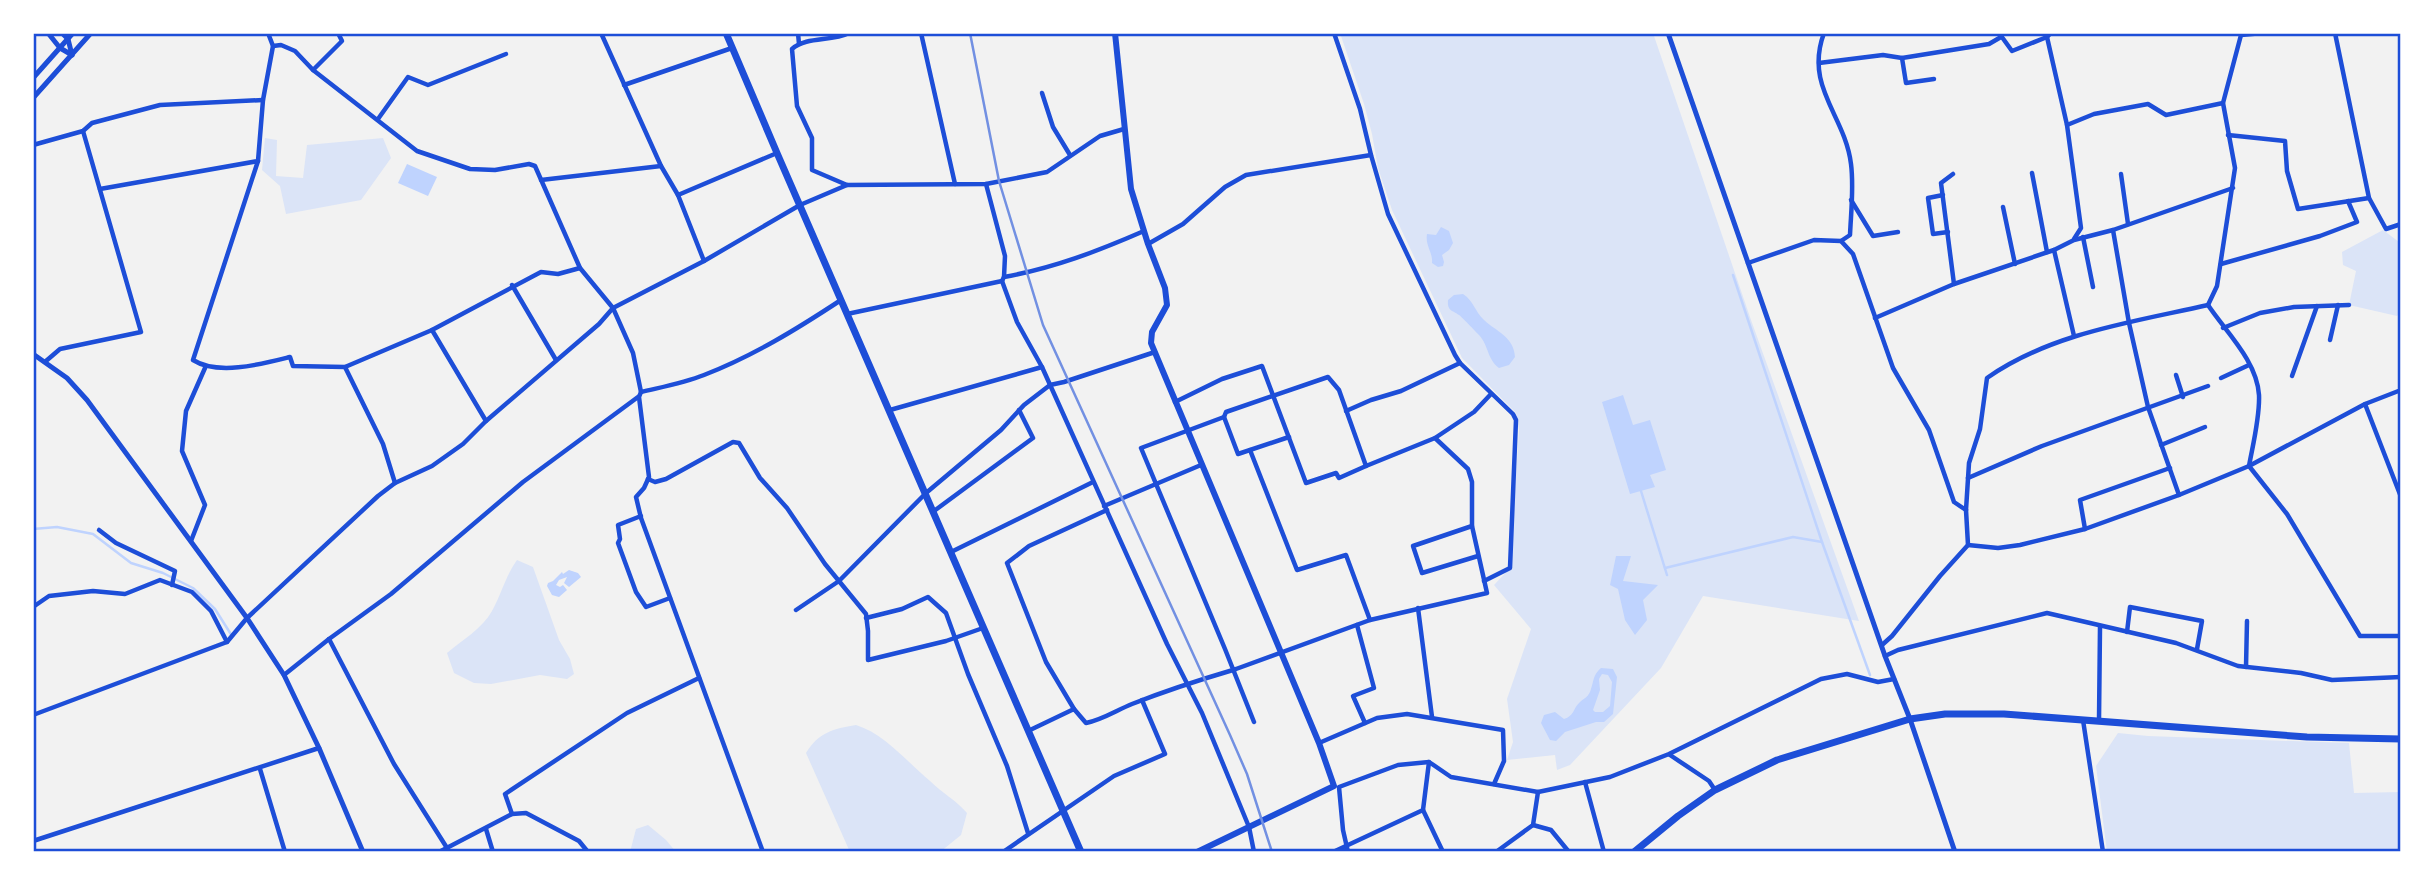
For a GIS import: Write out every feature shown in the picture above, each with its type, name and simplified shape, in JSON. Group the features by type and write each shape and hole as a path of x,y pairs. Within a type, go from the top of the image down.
{"highway":[{"path":"726,33 1081,852"},
{"path":"1634,852 1715,790 1777,760 1910,719 1970,713 2307,737 2401,739"}],"main road":[{"path":"1115,33 1131,189 1165,288 1167,305 1152,332 1151,343 1337,786 1197,852"}],"street":[{"path":"48,33 60,48 72,55"},
{"path":"62,33 68,39 72,55"},
{"path":"33,78 73,33"},
{"path":"33,98 91,33"},
{"path":"268,33 273,47 258,161 192,360 205,368 256,366 290,357 293,366 345,367 432,330 541,271 558,274 580,268"},
{"path":"313,70 342,41 338,33"},
{"path":"601,33 661,166 678,195 704,261"},
{"path":"798,33 799,44"},
{"path":"847,185 812,170 812,138 797,106 792,49 799,44 849,33"},
{"path":"921,33 955,184"},
{"path":"1334,33 1360,109 1388,214 1460,363 1516,420 1510,568 1483,581"},
{"path":"1668,33 1955,852"},
{"path":"1748,264 1814,240 1841,241 1850,236 1851,164 1844,133 1824,95 1818,49 1824,33"},
{"path":"2208,305 2217,286 2235,168 2223,103 2240,34 2263,33"},
{"path":"2335,33 2370,198 2386,229 2401,224"},
{"path":"1819,63 1884,55 1902,58 1989,44 2000,35 2012,51 2049,35 2067,125 2081,228 2074,240"},
{"path":"273,47 281,45 295,51 313,70 417,151 470,169 495,170 529,164 535,166 580,268 613,308 633,354 648,479 636,497 763,852"},
{"path":"624,85 733,48"},
{"path":"378,119 408,77 428,85 506,54"},
{"path":"1902,58 1906,83 1934,79"},
{"path":"1042,93 1053,127 1070,155"},
{"path":"33,145 83,131 92,123 160,105 264,100"},
{"path":"2067,125 2094,114 2148,104 2166,115 2223,103"},
{"path":"33,715 227,642 247,618 378,496 453,451 599,324 613,308 704,261 800,205 847,185 986,184 1047,172 1100,136 1124,129"},
{"path":"46,361 60,349 141,332 83,131"},
{"path":"2228,135 2285,141 2287,171 2298,209 2370,198"},
{"path":"678,195 776,153"},
{"path":"1148,244 1183,224 1225,187 1246,175 1371,155"},
{"path":"100,189 258,161"},
{"path":"541,180 661,166"},
{"path":"2032,173 2047,252"},
{"path":"1953,174 1941,183 1954,284"},
{"path":"2121,174 2128,224"},
{"path":"986,184 1005,256 1003,279 1017,322 1042,367 1186,684 1202,713 1250,827 1254,852"},
{"path":"1875,318 1954,284 2054,250 2074,240 2113,230 2233,188"},
{"path":"1943,195 1928,198 1933,234 1948,232"},
{"path":"1851,200 1872,236 1898,232"},
{"path":"2221,264 2320,236 2357,222 2348,201"},
{"path":"2003,207 2015,264"},
{"path":"2113,230 2129,323 2148,407 2179,495"},
{"path":"848,314 1057,265 1093,254 1144,231"},
{"path":"2083,237 2093,287"},
{"path":"1841,241 1853,254 1893,368 1929,430 1954,502 1966,510"},
{"path":"2054,250 2074,336"},
{"path":"512,285 556,360"},
{"path":"285,676 329,639 391,594 523,482 640,395 702,376 748,355 785,337 841,300"},
{"path":"1882,645 1968,545 1967,478 1980,429 1987,378 2001,368 2074,336 2208,305"},
{"path":"2208,305 2255,377 2259,396 2249,466 2287,514 2361,636 2401,636"},
{"path":"2223,328 2260,313 2294,307 2349,305"},
{"path":"2292,376 2317,306"},
{"path":"2330,340 2338,306"},
{"path":"432,330 486,421"},
{"path":"796,610 839,581 926,493 1050,385 1155,352"},
{"path":"33,354 46,361 87,400 247,618 285,676 363,852"},
{"path":"1346,411 1401,391 1460,363"},
{"path":"2221,378 2249,365"},
{"path":"1175,402 1222,380 1262,366 1306,483 1336,473 1339,478 1435,438 1474,412 1492,394"},
{"path":"345,367 383,444 395,484"},
{"path":"890,410 1042,367"},
{"path":"190,541 205,505 182,451 186,411 205,368"},
{"path":"2176,375 2183,397"},
{"path":"1254,722 1140,448 1224,417 1226,412 1328,377 1339,390 1366,466"},
{"path":"1967,478 2042,446 2208,386"},
{"path":"1968,545 1998,548 2085,528 2179,495 2249,466 2365,404 2401,390"},
{"path":"2365,404 2401,497"},
{"path":"934,511 1033,438 1019,410"},
{"path":"1224,417 1238,454 1289,437"},
{"path":"2161,445 2205,427"},
{"path":"1202,465 1154,484 1029,546 1007,564 1046,662 1074,709 1086,723 1186,684 1233,670 1370,620 1487,593 1472,526 1472,482 1468,469 1435,438"},
{"path":"648,479 655,482 666,479 733,442 739,443 760,478 787,508 866,618 869,631 868,660 957,638 983,628"},
{"path":"1250,450 1297,570 1346,555 1370,620"},
{"path":"2085,528 2080,500 2170,468"},
{"path":"951,552 1093,482"},
{"path":"641,516 618,525 618,543 636,592 646,607 670,598"},
{"path":"1472,526 1413,546 1422,573 1478,556"},
{"path":"99,530 116,543 175,571 172,585"},
{"path":"33,607 49,596 93,591 125,594 160,580 192,592 211,611 227,642"},
{"path":"866,618 902,609 928,597 946,613 968,674 1007,766 1028,833"},
{"path":"2127,632 2130,607 2202,621 2197,649"},
{"path":"1418,608 1432,717"},
{"path":"1885,656 1898,650 2047,613 2197,649 2246,667 2301,673 2332,680 2401,677"},
{"path":"2246,667 2247,621"},
{"path":"1357,625 1374,688 1353,696 1365,723"},
{"path":"2099,721 2100,627"},
{"path":"329,639 394,764 446,848"},
{"path":"1347,849 1337,786 1398,765 1429,762 1451,777 1538,792 1610,777 1669,754 1821,679 1847,674 1878,682 1895,679"},
{"path":"512,814 505,794 627,713 699,678"},
{"path":"1003,852 1114,776 1165,754 1142,700"},
{"path":"1027,731 1074,709"},
{"path":"1319,743 1377,718 1407,714 1503,730 1504,761 1494,784"},
{"path":"2083,720 2103,852"},
{"path":"33,841 319,748"},
{"path":"1669,754 1709,781 1715,790"},
{"path":"1429,762 1423,810 1443,852"},
{"path":"260,769 285,852"},
{"path":"1585,782 1604,852"},
{"path":"1496,852 1533,825 1538,792"},
{"path":"1333,852 1347,849 1423,810"},
{"path":"439,852 512,814 526,813 579,841 588,852"},
{"path":"1533,825 1551,830 1569,852"},
{"path":"486,829 493,852"}],"shaded area":[{"path":"1340,33 1653,33 1751,320 1859,621 1703,596 1661,668 1570,765 1557,770 1555,755 1507,760 1513,742 1507,699 1531,629 1494,585 1510,568 1519,430 1516,413 1462,358 1392,210 1378,168 1364,104"},
{"path":"265,138 277,140 276,176 303,178 307,145 383,138 391,158 361,200 286,214 280,186 262,170"},
{"path":"2383,230 2399,242 2401,312 2397,316 2349,305 2356,271 2343,265 2342,252"},
{"path":"517,560 533,567 574,674 567,679 540,675 491,684 474,683 454,673 447,653 488,617"},
{"path":"856,725 886,742 967,813 961,835 940,852 850,852 806,753 821,736"},
{"path":"2118,733 2349,743 2354,793 2401,792 2401,852 2107,852 2096,766"},
{"path":"648,825 676,852 630,852 636,829"}],"water":[{"path":"407,164 437,177 428,196 398,183"},
{"path":"1441,227 1449,231 1453,243 1442,255 1443,266 1438,267 1432,263 1427,234 1436,235"},
{"path":"1463,294 1481,317 1512,344 1515,357 1509,365 1499,368 1479,335 1449,308 1448,300 1454,295"},
{"path":"1623,395 1633,425 1650,420 1666,470 1650,475 1655,487 1630,494 1602,402"},
{"path":"1616,556 1631,556 1623,581 1658,585 1643,600 1647,620 1635,635 1625,620 1618,589 1610,585"},
{"path":"569,570 581,577 569,587 564,583 567,577 559,580 556,585 563,585 567,590 559,597 552,595 548,583"},
{"path":"1601,668 1613,669 1617,677 1613,714 1604,722 1565,732 1556,741 1550,740 1541,723 1544,715 1555,712 1564,719 1570,716 1589,694","holes":["1602,674 1608,675 1612,682 1610,706 1603,712 1595,712 1593,710 1600,690 1599,679"]}],"waterway":[{"path":"1733,275 1822,542 1870,675"},
{"path":"1641,491 1667,575"},
{"path":"33,529 57,527 93,534 131,563 163,573 193,588 215,609 232,636"},
{"path":"1665,568 1793,537 1822,542"}],"railway":[{"path":"970,33 999,181 1043,325 1247,774 1272,852"}]}
